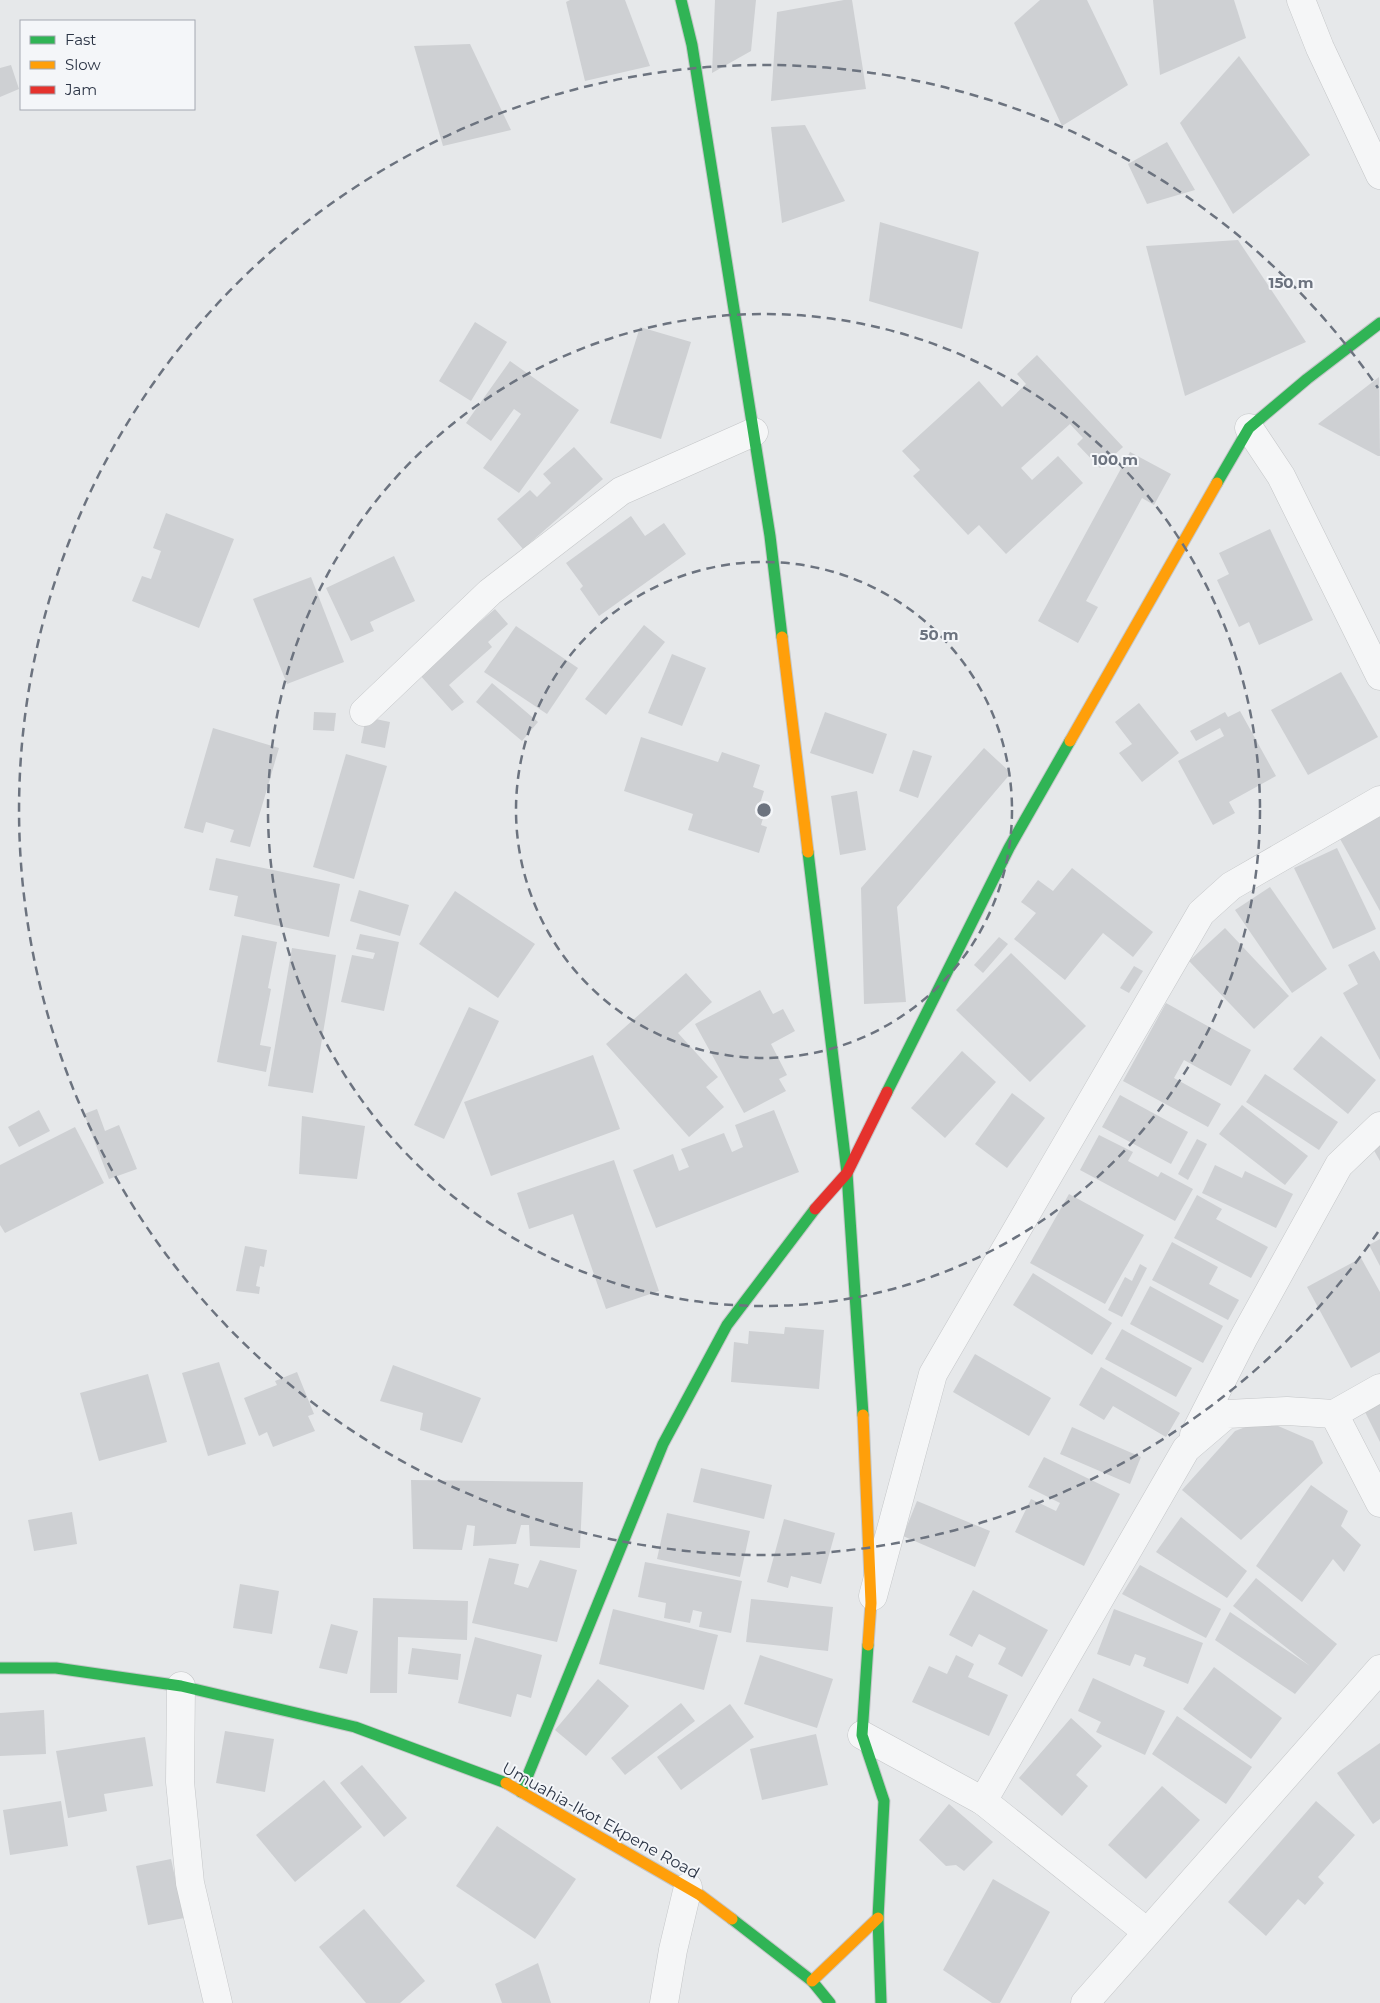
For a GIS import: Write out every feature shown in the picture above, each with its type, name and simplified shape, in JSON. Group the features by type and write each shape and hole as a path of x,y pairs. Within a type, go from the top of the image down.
{"street":[{"path":"681,0 692,45 770,536 848,1173 863,1414 871,1603 862,1735 884,1801 878,1918 881,2003"},
{"path":"1301,0 1320,48 1380,174"},
{"path":"521,1792 664,1444 727,1324 807,1218 848,1173 1009,848 1249,428 1308,379 1380,324"},
{"path":"1249,428 1281,476 1380,676"},
{"path":"364,712 490,592 621,491 754,432"},
{"path":"871,1603 933,1374 1201,913 1231,886 1380,800"},
{"path":"983,1801 1186,1450 1244,1338 1339,1165 1380,1126"},
{"path":"1186,1450 1227,1414 1287,1411 1334,1414 1380,1388"},
{"path":"1334,1414 1380,1504"},
{"name":"Umuahia-Ikot Ekpene Road","path":"0,1668 56,1668 181,1686 355,1727 502,1781 688,1887 812,1981 830,2003"},
{"path":"1084,2003 1380,1669"},
{"path":"181,1686 180,1782 190,1883 218,2003"},
{"path":"862,1735 983,1801 1147,1932"},
{"path":"664,2003 673,1950 688,1887"},
{"path":"812,1981 878,1918"}],"building":[{"path":"570,0 625,0 650,66 585,81 566,2"},
{"path":"715,0 756,0 751,51 712,73"},
{"path":"852,0 866,89 771,101 777,12"},
{"path":"1040,0 1087,0 1128,85 1062,126 1014,23"},
{"path":"1153,0 1234,0 1246,38 1160,75"},
{"path":"470,44 511,130 443,146 414,46"},
{"path":"1239,56 1310,155 1233,214 1180,123"},
{"path":"11,65 19,89 0,97 0,68"},
{"path":"805,125 845,201 782,223 771,127"},
{"path":"1167,142 1195,190 1147,204 1128,164"},
{"path":"880,222 979,252 962,329 869,301"},
{"path":"1238,240 1306,342 1185,396 1146,246"},
{"path":"475,322 507,342 471,401 439,381"},
{"path":"640,327 691,342 661,439 610,423"},
{"path":"1037,355 1123,447 1100,468 1077,444 1083,438 1070,424 1021,468 1032,480 1058,456 1083,483 1006,554 979,525 968,535 913,476 920,470 902,451 979,381 1002,407 1026,384 1017,374"},
{"path":"510,361 579,410 519,493 483,468 521,414 514,409 491,441 466,423"},
{"path":"1379,377 1380,456 1378,456 1318,424"},
{"path":"574,447 603,479 523,549 497,519 530,490 537,497 551,483 543,474"},
{"path":"1130,452 1171,474 1154,505 1142,498 1086,601 1098,607 1078,643 1038,621"},
{"path":"166,513 234,539 199,628 132,601 142,576 151,579 161,551 153,548"},
{"path":"631,516 645,536 664,523 686,554 599,616 580,589 583,586 566,563"},
{"path":"1270,529 1313,620 1259,645 1249,622 1239,627 1217,580 1229,574 1219,553"},
{"path":"394,556 415,601 370,622 374,631 351,641 326,588"},
{"path":"311,577 344,662 287,684 253,599"},
{"path":"495,609 508,624 488,642 492,647 449,685 464,702 452,711 419,674"},
{"path":"644,625 665,642 606,715 585,699"},
{"path":"516,626 578,668 547,714 484,672"},
{"path":"672,654 706,668 682,726 648,713"},
{"path":"1341,672 1378,737 1308,775 1271,710"},
{"path":"492,683 538,722 522,741 476,702"},
{"path":"1139,703 1179,753 1142,782 1119,753 1132,744 1115,722"},
{"path":"1240,711 1276,776 1229,802 1235,813 1213,825 1178,761 1224,736 1220,728 1196,741 1190,731 1225,712 1228,717"},
{"path":"314,712 336,713 334,731 313,730"},
{"path":"825,712 887,734 873,774 810,753"},
{"path":"366,717 390,722 385,748 361,743"},
{"path":"213,728 279,748 250,847 230,842 234,830 206,822 203,833 184,828"},
{"path":"641,737 718,762 722,752 760,765 753,787 764,791 757,813 764,815 761,825 767,827 759,853 688,830 693,814 624,791"},
{"path":"984,748 1011,773 897,907 906,1002 864,1004 861,888"},
{"path":"913,750 932,756 918,798 899,791"},
{"path":"346,754 387,766 354,879 313,867"},
{"path":"857,791 866,850 840,855 831,796"},
{"path":"1380,815 1380,911 1339,837"},
{"path":"1337,848 1376,929 1333,949 1294,868"},
{"path":"216,858 340,884 329,937 234,916 238,896 209,890"},
{"path":"1072,868 1153,932 1133,957 1103,933 1065,980 1014,939 1036,913 1021,902 1038,880 1053,891"},
{"path":"1270,887 1327,969 1292,993 1235,910"},
{"path":"359,890 409,905 400,936 350,921"},
{"path":"455,891 535,944 498,998 419,944"},
{"path":"1225,928 1289,996 1254,1029 1189,961"},
{"path":"360,934 399,942 384,1011 341,1002 352,955 373,959 375,953 356,949"},
{"path":"242,935 277,942 268,988 271,989 260,1045 271,1047 266,1072 217,1062"},
{"path":"999,937 1008,944 983,973 974,965"},
{"path":"292,948 336,955 313,1093 268,1086"},
{"path":"1374,951 1380,961 1380,1060 1343,993 1358,984 1348,965"},
{"path":"1011,953 1086,1026 1030,1082 956,1010"},
{"path":"1134,966 1143,971 1129,993 1120,988"},
{"path":"686,973 712,1002 678,1033 718,1077 706,1087 724,1107 689,1137 606,1044"},
{"path":"760,990 773,1014 783,1009 795,1031 771,1044 787,1075 779,1079 786,1091 744,1113 695,1024"},
{"path":"1166,1003 1251,1050 1231,1086 1184,1060 1174,1078 1221,1104 1208,1127 1123,1081"},
{"path":"469,1007 499,1021 444,1139 414,1125"},
{"path":"1321,1036 1376,1080 1348,1114 1293,1069"},
{"path":"962,1051 996,1082 945,1138 911,1108"},
{"path":"593,1055 620,1129 491,1176 464,1102"},
{"path":"1265,1074 1338,1122 1319,1150 1246,1102"},
{"path":"1012,1093 1045,1118 1007,1168 975,1144"},
{"path":"1120,1095 1188,1132 1171,1164 1102,1127"},
{"path":"1242,1105 1308,1156 1285,1185 1219,1134"},
{"path":"97,1109 105,1131 119,1125 137,1169 109,1179 84,1114"},
{"path":"39,1110 50,1131 19,1147 8,1127"},
{"path":"774,1110 799,1172 656,1228 633,1170 673,1154 679,1171 689,1167 681,1149 724,1133 732,1152 743,1147 735,1125"},
{"path":"302,1116 365,1126 357,1179 299,1174"},
{"path":"75,1127 104,1183 5,1233 0,1225 0,1165"},
{"path":"1099,1135 1133,1152 1128,1161 1158,1177 1161,1172 1193,1189 1175,1221 1080,1170"},
{"path":"1197,1139 1207,1144 1188,1180 1178,1174"},
{"path":"1380,1143 1380,1161 1372,1147"},
{"path":"614,1160 659,1291 606,1309 573,1214 529,1229 517,1193"},
{"path":"1215,1165 1242,1178 1245,1171 1293,1194 1276,1228 1202,1193"},
{"path":"1069,1194 1144,1235 1105,1304 1030,1263"},
{"path":"1197,1195 1222,1209 1216,1219 1268,1247 1251,1278 1174,1238"},
{"path":"1380,1239 1380,1266 1369,1245"},
{"path":"1172,1242 1218,1267 1209,1284 1239,1300 1228,1320 1152,1280"},
{"path":"245,1246 267,1250 264,1267 260,1266 256,1286 260,1287 259,1294 236,1291"},
{"path":"1361,1258 1380,1292 1380,1352 1351,1368 1307,1287"},
{"path":"1140,1264 1147,1268 1122,1317 1108,1310 1125,1277 1132,1281"},
{"path":"1033,1273 1112,1323 1092,1355 1013,1305"},
{"path":"1150,1286 1223,1326 1203,1363 1130,1324"},
{"path":"785,1327 824,1330 819,1389 731,1382 734,1342 748,1344 749,1331 784,1334"},
{"path":"1122,1329 1192,1368 1176,1397 1105,1359"},
{"path":"975,1354 1051,1398 1029,1436 953,1392"},
{"path":"219,1362 246,1444 208,1456 182,1373"},
{"path":"393,1365 481,1398 462,1443 420,1430 423,1413 380,1401"},
{"path":"1101,1367 1180,1413 1166,1437 1113,1406 1104,1420 1079,1405"},
{"path":"297,1372 314,1414 308,1416 315,1431 273,1447 267,1432 259,1436 244,1398 277,1385 275,1381"},
{"path":"148,1374 167,1442 99,1461 80,1393"},
{"path":"1380,1400 1380,1442 1363,1408"},
{"path":"1264,1420 1313,1441 1323,1463 1241,1540 1182,1490 1235,1431"},
{"path":"1072,1427 1141,1457 1130,1484 1060,1454"},
{"path":"1044,1457 1120,1494 1084,1566 1015,1532 1031,1499 1056,1511 1060,1503 1028,1487"},
{"path":"701,1468 772,1485 764,1519 693,1502"},
{"path":"411,1480 583,1482 580,1548 530,1546 529,1525 521,1525 516,1544 473,1546 475,1526 467,1525 462,1550 413,1549"},
{"path":"1311,1485 1348,1511 1341,1526 1361,1545 1344,1572 1333,1559 1302,1602 1256,1566"},
{"path":"917,1501 990,1531 975,1567 903,1536"},
{"path":"72,1512 77,1544 34,1551 28,1520"},
{"path":"667,1513 750,1531 740,1577 657,1559"},
{"path":"1181,1517 1247,1571 1227,1598 1156,1552"},
{"path":"784,1519 835,1533 821,1584 791,1576 788,1588 767,1582"},
{"path":"489,1558 519,1564 514,1584 528,1588 540,1560 577,1570 557,1642 472,1623"},
{"path":"645,1562 742,1581 731,1633 699,1627 702,1612 693,1610 690,1623 664,1618 666,1603 638,1597"},
{"path":"1140,1565 1221,1609 1206,1638 1122,1594"},
{"path":"1256,1578 1337,1644 1295,1694 1215,1640 1230,1612 1310,1666 1233,1606"},
{"path":"240,1584 279,1591 272,1634 233,1628"},
{"path":"973,1590 1048,1630 1022,1677 998,1664 1006,1648 979,1634 972,1647 949,1635"},
{"path":"373,1598 468,1601 467,1640 398,1637 397,1693 370,1693"},
{"path":"751,1599 833,1607 828,1651 746,1642"},
{"path":"613,1609 718,1635 704,1690 599,1664"},
{"path":"1114,1609 1203,1643 1188,1684 1143,1666 1146,1658 1135,1654 1130,1666 1097,1654"},
{"path":"331,1624 358,1631 347,1674 319,1668"},
{"path":"475,1637 542,1655 531,1698 517,1694 511,1717 458,1703"},
{"path":"412,1648 461,1654 458,1680 408,1674"},
{"path":"760,1655 833,1679 817,1728 744,1704"},
{"path":"956,1655 974,1664 968,1677 1008,1695 989,1736 912,1702 929,1666 947,1674"},
{"path":"1214,1667 1282,1718 1251,1759 1183,1709"},
{"path":"1093,1678 1165,1711 1145,1755 1096,1732 1101,1722 1078,1711"},
{"path":"598,1679 629,1706 586,1756 555,1730"},
{"path":"681,1703 695,1721 625,1775 611,1758"},
{"path":"730,1704 754,1737 681,1790 657,1757"},
{"path":"44,1710 46,1754 0,1756 0,1713"},
{"path":"1177,1716 1252,1767 1226,1804 1152,1754"},
{"path":"1071,1718 1102,1746 1076,1775 1088,1786 1062,1816 1019,1778"},
{"path":"225,1731 274,1739 265,1792 216,1783"},
{"path":"816,1734 828,1785 762,1800 750,1749"},
{"path":"145,1737 153,1786 104,1794 107,1811 68,1818 56,1751"},
{"path":"1380,1743 1380,1819 1373,1824 1337,1773"},
{"path":"362,1765 407,1818 384,1837 340,1783"},
{"path":"324,1780 362,1827 295,1882 256,1835"},
{"path":"1162,1786 1200,1820 1146,1879 1108,1845"},
{"path":"61,1801 68,1846 10,1855 3,1810"},
{"path":"1316,1801 1355,1835 1318,1877 1324,1883 1305,1905 1298,1899 1266,1936 1228,1902"},
{"path":"949,1804 993,1842 964,1871 956,1865 946,1866 919,1840"},
{"path":"497,1826 576,1879 535,1939 456,1886"},
{"path":"171,1859 184,1918 148,1925 136,1866"},
{"path":"993,1879 1050,1912 1000,2003 992,2003 943,1970"},
{"path":"364,1909 425,1981 400,2003 366,2003 319,1947"},
{"path":"538,1963 551,2003 502,2003 495,1984"}],"traffic: fast":[{"path":"681,0 692,45 770,536 782,637"},
{"path":"1217,483 1249,428 1307,379 1380,323"},
{"path":"887,1092 1009,848 1070,741"},
{"path":"808,852 847,1173 863,1415"},
{"path":"521,1792 663,1444 727,1325 815,1209"},
{"path":"868,1645 862,1735 884,1801 878,1918 881,2003"},
{"path":"0,1668 56,1668 181,1686 355,1727 506,1783"},
{"path":"732,1919 812,1981 830,2003"}],"traffic: slow":[{"path":"1070,741 1217,483"},
{"path":"782,637 808,852"},
{"path":"863,1415 871,1603 868,1645"},
{"path":"506,1783 700,1895 732,1919"},
{"path":"812,1981 878,1918"}],"traffic: jam":[{"path":"815,1209 847,1173 887,1092"}]}
